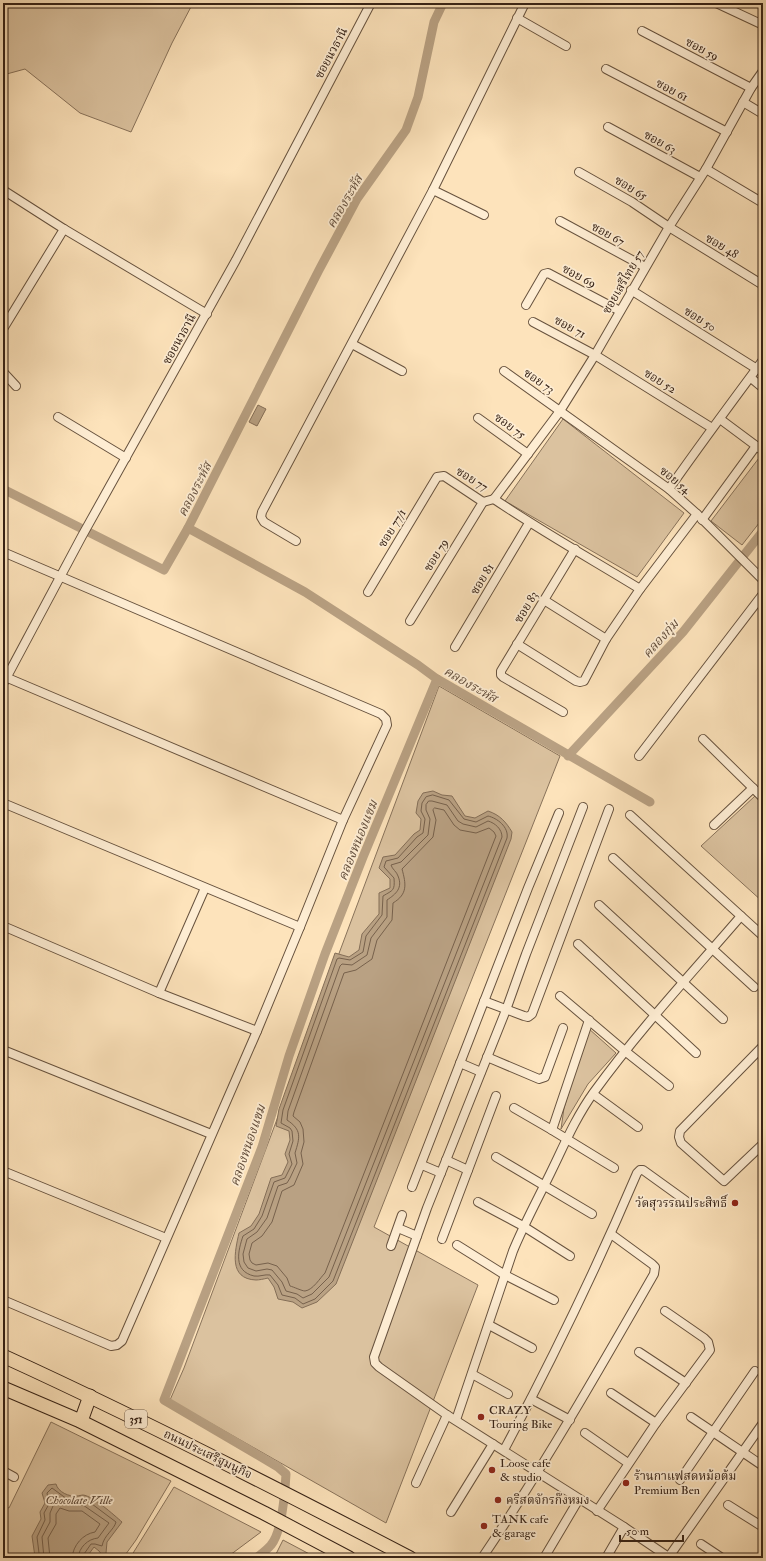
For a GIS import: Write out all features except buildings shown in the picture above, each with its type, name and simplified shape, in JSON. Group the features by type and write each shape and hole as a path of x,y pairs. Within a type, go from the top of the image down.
{"main road":[{"name":"ถนนประเสริฐมนูกิจ","path":"3,1356 90,1396 268,1484 410,1558"},
{"name":"351","path":"3,1388 81,1421 264,1513 349,1558"},
{"path":"81,1421 90,1396"}],"street":[{"name":"ซอยนวธานี","path":"4,679 82,536 207,314 371,3"},
{"path":"296,541 264,522 262,512 433,190 525,3"},
{"path":"716,3 763,25"},
{"path":"517,18 566,46"},
{"name":"ซอย 59","path":"642,31 751,88"},
{"name":"ซอย 61","path":"606,69 727,132"},
{"name":"ซอยเสรีไทย 57","path":"494,499 560,411 595,354 631,290 706,169 751,88 763,71"},
{"path":"743,102 763,114"},
{"name":"ซอย 63","path":"608,127 700,177"},
{"path":"706,169 763,203"},
{"name":"ซอย 65","path":"579,172 632,202 669,228"},
{"path":"3,190 64,230 207,314"},
{"path":"433,190 484,215"},
{"name":"ซอย 67","path":"560,221 645,267"},
{"name":"ซอย 48","path":"669,228 763,285"},
{"path":"3,329 64,230"},
{"name":"ซอย 69","path":"526,305 544,274 548,273 620,311"},
{"name":"ซอย 50","path":"631,290 757,369"},
{"name":"ซอย 71","path":"533,322 595,354"},
{"path":"352,344 402,371"},
{"name":"ซอย 52","path":"595,354 712,428"},
{"path":"669,489 763,360"},
{"name":"ซอย 73","path":"504,371 560,411"},
{"path":"3,372 16,386"},
{"path":"751,378 763,388"},
{"name":"ซอย 54","path":"560,411 669,489 763,580"},
{"path":"58,416 126,458"},
{"name":"ซอย 75","path":"478,418 528,454"},
{"path":"517,644 576,681 584,681 606,639 640,589 699,517 760,449 720,419"},
{"name":"ซอย 77","path":"437,477 444,476 483,502 494,499"},
{"name":"ซอย 77/1","path":"368,592 437,477"},
{"path":"494,499 529,523 640,589"},
{"name":"ซอย 79","path":"410,621 483,502"},
{"name":"ซอย 81","path":"455,647 529,523"},
{"name":"ซอย 83","path":"563,712 503,677 501,675 501,671 575,549"},
{"path":"3,552 381,714 386,718 387,725 343,820 257,1031 122,1340 117,1345 111,1346 3,1300"},
{"path":"639,756 763,594"},
{"path":"544,600 606,639"},
{"path":"4,679 343,820"},
{"path":"703,739 763,798"},
{"path":"714,825 753,788"},
{"path":"3,803 300,927"},
{"path":"583,807 506,1010 417,1236 374,1357 375,1362 379,1367 447,1415 624,1527 669,1558 763,1423"},
{"path":"484,1001 524,1016 528,1017 532,1014 609,809"},
{"path":"412,1187 422,1165 528,888 559,813"},
{"path":"630,815 763,936"},
{"path":"613,858 754,987"},
{"path":"160,993 206,888"},
{"path":"599,904 723,1019"},
{"path":"456,1420 513,1251 523,1226 545,1186 566,1139 593,1094 625,1051 741,916"},
{"path":"3,926 160,993 257,1031"},
{"path":"578,944 696,1053"},
{"path":"560,996 625,1051 670,1086"},
{"path":"552,1130 589,1020"},
{"path":"487,1057 542,1079 545,1077 563,1028"},
{"path":"763,1046 680,1131 679,1137 681,1142 724,1182 763,1144"},
{"path":"3,1050 211,1134"},
{"path":"460,1063 481,1072"},
{"path":"593,1094 638,1128"},
{"path":"442,1239 496,1096"},
{"path":"514,1108 614,1168"},
{"path":"496,1157 592,1214"},
{"path":"446,1160 468,1170"},
{"path":"422,1165 441,1173"},
{"path":"504,1450 532,1399 611,1234 637,1173 640,1170 643,1170 686,1201"},
{"path":"3,1171 166,1238"},
{"path":"478,1202 523,1226 570,1256"},
{"path":"391,1246 402,1216"},
{"path":"398,1228 417,1236"},
{"path":"482,1558 570,1420 654,1274 655,1270 652,1264 611,1234"},
{"path":"457,1245 506,1275 554,1300"},
{"path":"597,1511 656,1423 710,1350 704,1338 665,1311"},
{"path":"489,1325 532,1348"},
{"path":"639,1352 686,1382"},
{"path":"680,1480 755,1371"},
{"path":"472,1374 508,1394"},
{"path":"611,1393 656,1423"},
{"path":"532,1399 570,1420"},
{"path":"416,1483 447,1415"},
{"path":"691,1417 763,1466"},
{"path":"585,1433 628,1463"},
{"path":"451,1512 493,1444"},
{"path":"3,1471 14,1477"},
{"path":"544,1558 579,1499"},
{"path":"728,1505 763,1527"},
{"path":"606,1558 624,1527"},
{"path":"701,1544 722,1558"}],"green space":[{"path":"3,3 193,3 172,43 131,132 80,113 25,69 3,75"},
{"path":"563,419 684,513 637,577 505,501"},
{"path":"762,454 763,518 742,545 711,521"},
{"path":"439,686 560,756 374,1227 478,1285 386,1523 170,1400 184,1368"},
{"path":"755,796 763,804 763,902 701,846"},
{"path":"588,1028 616,1053 588,1084 561,1129 564,1108"},
{"name":"Chocolate Ville","path":"51,1422 171,1481 136,1540 123,1558 3,1558 3,1506 9,1508"},
{"path":"174,1487 261,1532 226,1558 130,1558"},
{"path":"283,1540 317,1558 274,1558"}],"water":[{"path":"258,405 266,409 257,426 249,422"},
{"path":"433,791 442,795 452,796 465,816 475,818 488,811 496,815 505,822 512,832 511,839 336,1284 317,1302 302,1308 293,1302 278,1299 274,1287 268,1278 256,1280 241,1275 237,1269 235,1256 239,1233 251,1226 259,1214 271,1178 282,1175 288,1162 285,1154 290,1140 289,1131 276,1126 279,1109 335,953 349,957 359,950 362,934 379,914 379,893 390,888 390,879 379,868 383,857 395,855 414,834 420,830 421,819 416,813 418,801 423,793"},
{"path":"56,1484 61,1492 67,1495 87,1496 103,1506 122,1522 107,1542 106,1553 104,1555 102,1555 94,1547 86,1558 31,1558 35,1557 32,1536 41,1519 40,1512 45,1503 42,1493 48,1485"}],"waterway":[{"name":"คลองระหัส","path":"443,3 434,22 418,97 406,130 357,199 319,270 188,528 305,592 418,665 437,679 650,802"},
{"path":"3,489 164,570 188,528"},
{"name":"คลองกุ่ม","path":"568,756 683,632 763,531"},
{"name":"คลองหนองแขม","path":"256,1558 271,1545 278,1531 285,1491 286,1474 278,1467 164,1400 262,1147 289,1056 325,954 363,857 437,679"}],"place":[{"name":"วัดสุวรรณประสิทธิ์","path":"735,1203"},
{"name":"CRAZY Touring Bike","path":"481,1417"},
{"name":"Loose cafe & studio","path":"492,1470"},
{"name":"ร้านกาแฟสดหม้อต้ม Premium Ben","path":"626,1483"},
{"name":"คริสตจักรก๊งหมง","path":"498,1500"},
{"name":"TANK cafe & garage","path":"484,1526"}]}
